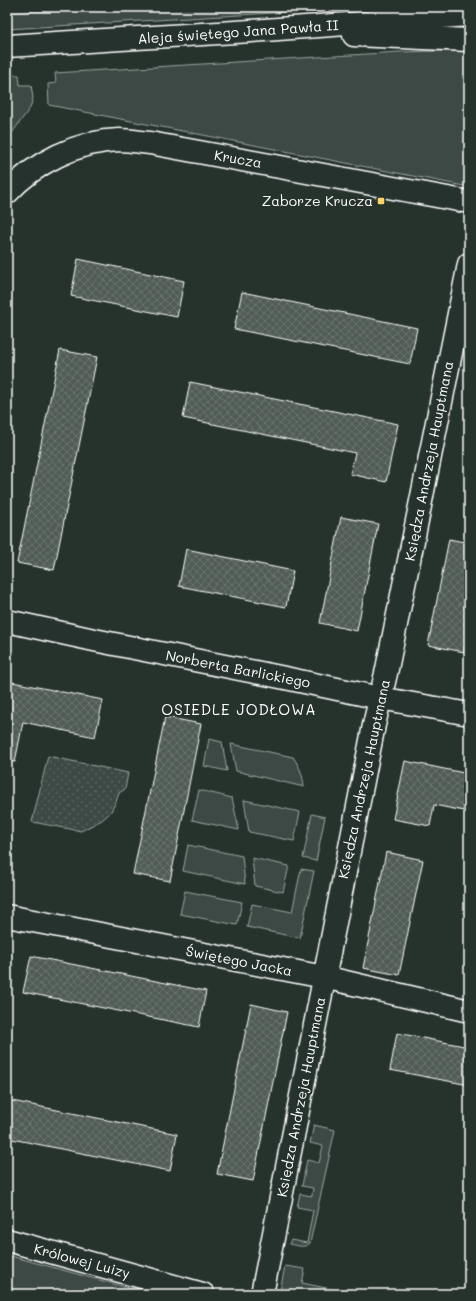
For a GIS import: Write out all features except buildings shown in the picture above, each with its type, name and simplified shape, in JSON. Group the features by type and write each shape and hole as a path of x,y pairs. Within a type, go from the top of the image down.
{"street":[{"name":"Aleja świętego Jana Pawła II","path":"7,46 251,31 469,15"},
{"path":"251,31 469,40"},
{"name":"Krucza","path":"11,188 38,166 62,153 88,144 119,140 181,148 469,202"},
{"name":"Księdza Andrzeja Hauptmana","path":"262,1294 380,698 469,264"},
{"name":"Norberta Barlickiego","path":"7,621 380,698 469,714"},
{"name":"Świętego Jacka","path":"7,916 324,977 469,1011"},
{"name":"Królowej Luizy","path":"7,1240 203,1294"}],"shaded area":[{"path":"109,7 372,7 7,29 7,13"},
{"path":"469,50 469,187 49,105 48,84 56,83 55,73 400,52"},
{"path":"7,75 19,75 20,85 31,85 33,98 30,108 7,140"},
{"path":"209,739 222,742 227,771 204,766"},
{"path":"231,744 293,757 301,771 304,787 236,771"},
{"path":"48,756 128,773 125,789 119,793 110,813 102,820 81,831 32,822"},
{"path":"199,790 232,798 239,830 192,820"},
{"path":"244,800 300,812 294,841 249,832"},
{"path":"312,814 325,817 316,861 303,858"},
{"path":"188,845 242,856 245,884 183,871"},
{"path":"252,858 289,866 283,892 255,886"},
{"path":"301,869 314,871 300,938 247,927 252,904 292,912"},
{"path":"185,891 242,902 237,925 180,914"},
{"path":"314,1125 335,1130 310,1243 305,1246 300,1246 289,1244 291,1240 307,1243 313,1210 297,1207 300,1194 312,1196 313,1188 302,1186 307,1160 319,1163 323,1146 310,1143"},
{"path":"7,1255 151,1294 7,1294"},
{"path":"285,1266 305,1269 302,1283 355,1294 281,1294 280,1291"}],"place":[{"name":"Zaborze Krucza","path":"381,201"}],"district":[{"name":"OSIEDLE JODŁOWA","path":"239,710"}]}
